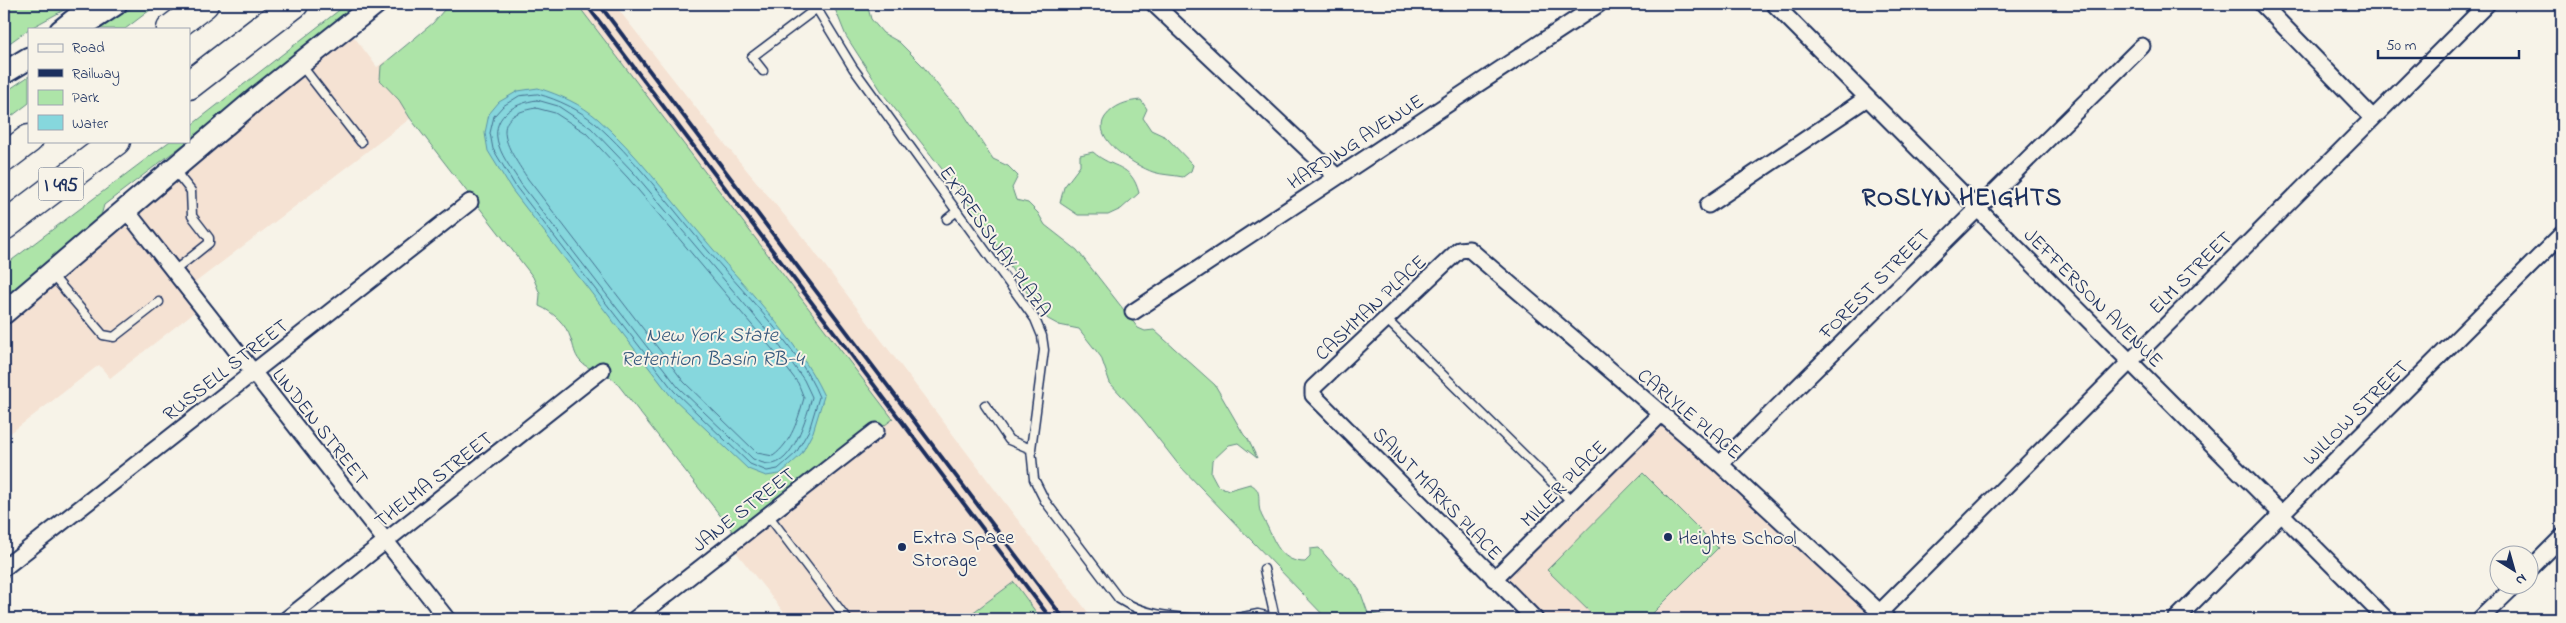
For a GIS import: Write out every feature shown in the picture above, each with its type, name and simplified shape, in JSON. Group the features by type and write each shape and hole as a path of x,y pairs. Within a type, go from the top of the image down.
{"highway":[{"path":"172,28 204,4"},
{"path":"190,84 294,4"},
{"name":"I 495","path":"4,158 28,140"},
{"name":"I 495","path":"4,226 115,142"}],"main road":[{"path":"80,28 116,4"},
{"path":"4,313 299,63 375,4"},
{"path":"5,72 28,59"}],"street":[{"path":"59,28 88,4"},
{"path":"1154,4 1337,177"},
{"name":"HARDING AVENUE","path":"1133,312 1599,4"},
{"name":"JEFFERSON AVENUE","path":"1774,4 2386,619"},
{"path":"2262,4 2373,118"},
{"name":"ELM STREET","path":"1883,615 2129,361 2487,4"},
{"name":"FOREST STREET","path":"1720,464 2142,46"},
{"path":"5,72 28,54"},
{"path":"1708,205 1868,98"},
{"name":"RUSSELL STREET","path":"4,568 470,202"},
{"name":"LINDEN STREET","path":"126,210 448,619"},
{"name":"WILLOW STREET","path":"2176,619 2562,234"},
{"name":"CARLYLE PLACE","path":"1459,250 1469,249 1660,415 1720,464 1883,615"},
{"name":"CASHMAN PLACE","path":"1313,395 1313,388 1459,250"},
{"name":"THELMA STREET","path":"287,619 602,370"},
{"name":"SAINT MARKS PLACE","path":"1313,395 1535,619"},
{"name":"MILLER PLACE","path":"1494,579 1660,415"},
{"name":"JANE STREET","path":"635,619 876,431"},
{"path":"2538,561 2562,537"},
{"path":"2480,619 2504,596"}],"lane":[{"path":"763,71 752,57 815,6"},
{"name":"EXPRESSWAY PLAZA","path":"815,6 853,68 1035,319 1042,336 1044,350 1031,448 1034,479 1045,501 1119,599 1134,609 1162,616 1198,619"},
{"path":"299,63 361,142"},
{"path":"173,170 191,191 192,216 209,238 209,243 174,271"},
{"path":"947,219 957,212"},
{"path":"51,273 103,335 114,337 159,302"},
{"path":"1386,319 1572,502"},
{"path":"985,405 1009,440 1031,448"},
{"path":"768,515 847,619"},
{"path":"1233,619 1258,614 1276,618 1264,569"}],"shaded area":[{"path":"577,4 614,4 719,137 810,246 1093,619 1041,619 1014,583 964,619 789,619 729,543 892,418"},
{"path":"346,26 377,67 387,60 424,108 188,288 202,306 110,378 99,365 4,438 4,313"},
{"name":"Heights School","path":"1660,415 1887,619 1535,619 1494,579"}],"green space":[{"path":"13,4 75,4 28,28 4,47 4,11"},
{"path":"137,4 158,4 126,28 101,28"},
{"path":"347,4 359,4 190,139 190,126"},
{"path":"449,4 577,4 893,419 737,537 616,382 606,374 588,367 580,361 575,353 569,334 562,324 554,315 539,306 540,294 533,277 410,118 399,100 380,80 381,66 433,23"},
{"path":"833,4 867,4 871,19 883,33 899,42 922,65 947,97 960,108 993,159 1008,166 1018,176 1012,188 1016,200 1028,203 1038,213 1045,225 1077,250 1138,328 1145,331 1154,330 1215,385 1248,439 1257,458 1238,443 1229,445 1212,461 1211,473 1218,486 1229,490 1250,484 1254,486 1259,496 1261,515 1281,552 1291,559 1305,562 1310,557 1310,549 1319,548 1340,572 1353,581 1360,591 1368,613 1394,619 1327,619 1178,464 1142,418 1110,383 1101,357 1079,329 1059,325 1048,319 1038,309 963,196 884,95 846,36"},
{"path":"1967,4 2010,4 1989,9"},
{"path":"28,77 28,104 4,122 4,93"},
{"path":"1141,100 1147,109 1143,118 1151,130 1166,137 1193,165 1191,171 1183,177 1145,169 1126,158 1109,142 1104,134 1102,125 1105,117 1112,109 1121,104"},
{"path":"169,142 187,142 104,205 99,223 4,299 4,266"},
{"path":"1093,152 1100,158 1126,171 1136,183 1139,193 1121,209 1108,215 1078,215 1060,203 1064,187 1080,166 1080,155"},
{"path":"1643,473 1718,548 1647,619 1597,619 1547,570"},
{"path":"1014,582 1041,619 964,619"}],"water":[{"name":"New York State Retention Basin RB-4","path":"538,88 562,97 585,109 626,146 784,332 799,353 824,396 813,432 801,455 780,474 766,476 748,469 670,395 512,190 488,151 485,133 489,114 499,102 518,91"}],"railway":[{"path":"586,4 1051,619"},
{"path":"599,4 1064,619"}],"place":[{"name":"Heights School","path":"1668,537"},
{"name":"Extra Space Storage","path":"902,547"}],"district":[{"name":"ROSLYN HEIGHTS","path":"1962,196"}]}
